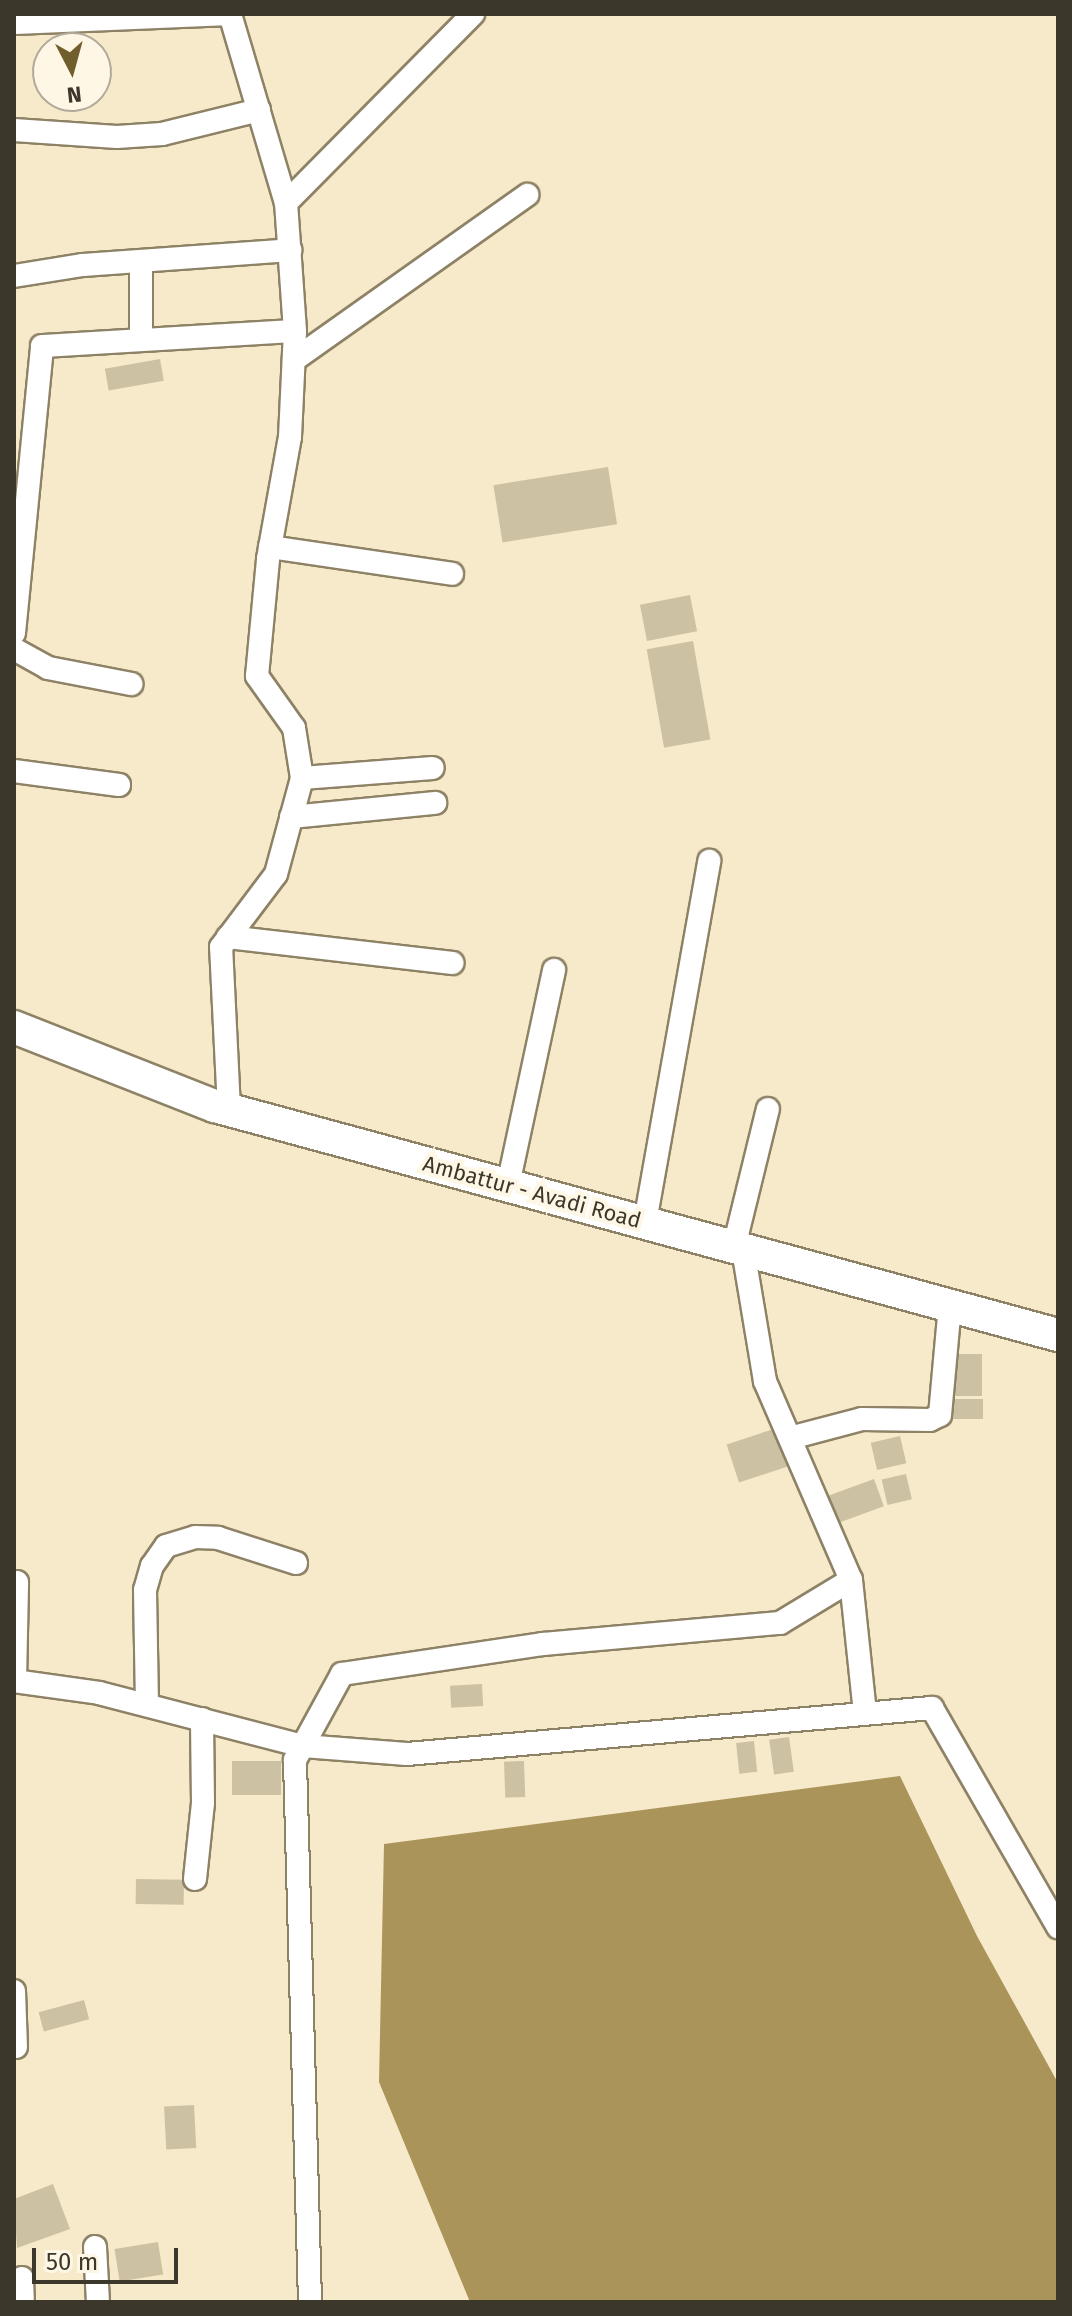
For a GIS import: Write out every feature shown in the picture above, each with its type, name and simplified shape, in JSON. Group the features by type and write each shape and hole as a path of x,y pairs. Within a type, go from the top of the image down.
{"street":[{"path":"14,23 228,14 286,203 295,331 290,437 270,547 257,676 294,728 302,778 276,874 221,947 229,1109"},
{"path":"286,203 473,14"},
{"path":"14,130 117,137 162,134 259,110"},
{"path":"294,360 527,195"},
{"path":"14,276 290,250"},
{"path":"141,262 141,340"},
{"path":"14,633 21,478 37,396 42,346 295,331"},
{"path":"14,401 37,396"},
{"path":"270,547 452,574"},
{"path":"14,649 48,668 131,684"},
{"path":"302,778 433,768"},
{"path":"14,771 119,785"},
{"path":"291,817 435,803"},
{"path":"645,1222 709,861"},
{"path":"228,937 453,963"},
{"path":"508,1185 554,970"},
{"name":"Ambattur - Avadi Road","path":"14,1027 229,1109 1058,1335"},
{"path":"768,1109 738,1248 765,1381 851,1580 865,1713"},
{"path":"790,1438 862,1419 930,1420 940,1415 950,1305"},
{"path":"147,1705 145,1590 152,1566 166,1546 195,1537 218,1538 296,1563"},
{"path":"310,2302 295,1760 342,1674 543,1644 780,1623 851,1580"},
{"path":"17,1582 15,1681 147,1705 303,1746 407,1754 932,1708 1058,1927"},
{"path":"195,1879 203,1803 202,1719"},
{"path":"14,1991 16,2047"},
{"path":"95,2247 98,2302"},
{"path":"22,2278 23,2302"}],"shaded area":[{"path":"900,1776 977,1936 1058,2083 1058,2302 470,2302 379,2082 384,1844"}],"building":[{"path":"160,359 164,381 109,390 105,369"},
{"path":"608,467 617,524 503,542 493,485"},
{"path":"690,595 697,631 647,641 640,605"},
{"path":"693,641 710,739 664,748 647,649"},
{"path":"955,1354 982,1354 982,1396 955,1396"},
{"path":"953,1399 983,1399 983,1419 953,1419"},
{"path":"777,1428 789,1466 739,1482 727,1444"},
{"path":"900,1436 906,1463 877,1470 871,1443"},
{"path":"906,1474 912,1499 887,1505 882,1480"},
{"path":"874,1479 884,1506 839,1523 829,1495"},
{"path":"482,1684 483,1706 451,1708 450,1686"},
{"path":"789,1737 794,1772 774,1774 769,1740"},
{"path":"754,1741 757,1772 739,1774 736,1743"},
{"path":"232,1761 281,1761 281,1795 232,1795"},
{"path":"524,1761 525,1797 505,1798 504,1762"},
{"path":"136,1879 184,1880 184,1905 136,1904"},
{"path":"84,2000 89,2019 44,2031 39,2012"},
{"path":"194,2105 196,2148 166,2150 164,2107"},
{"path":"53,2184 70,2229 17,2248 14,2199"},
{"path":"158,2242 163,2275 120,2281 115,2249"}]}
